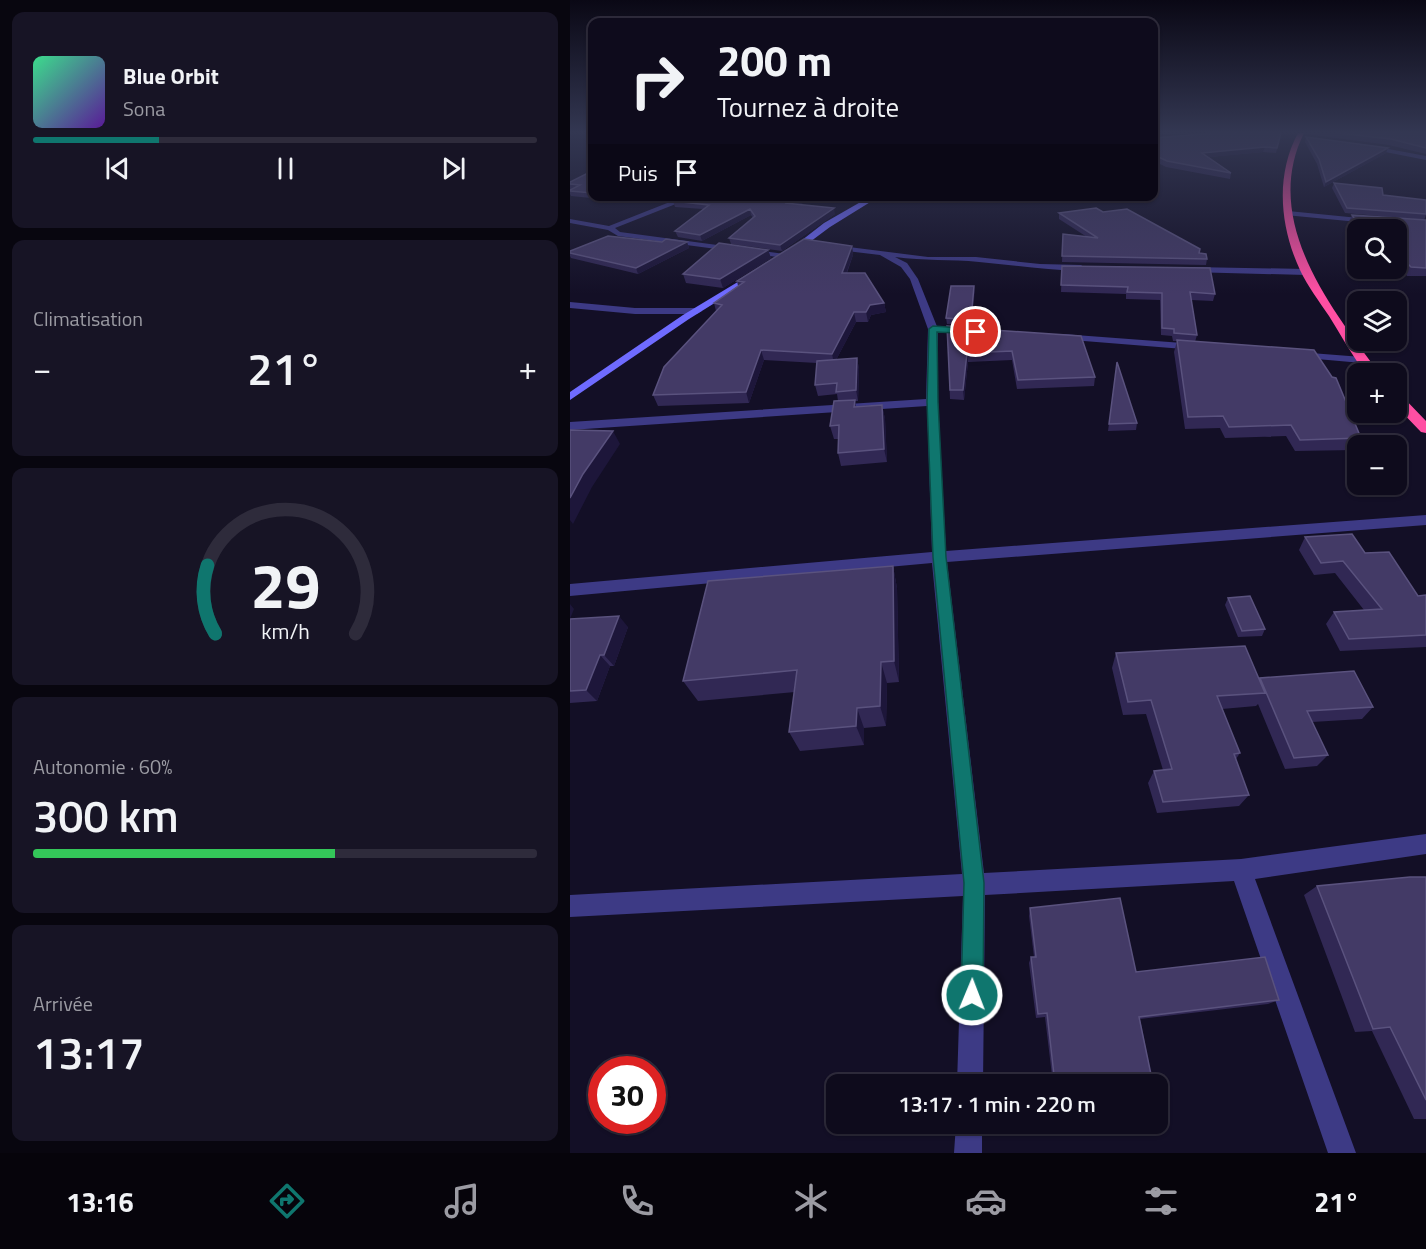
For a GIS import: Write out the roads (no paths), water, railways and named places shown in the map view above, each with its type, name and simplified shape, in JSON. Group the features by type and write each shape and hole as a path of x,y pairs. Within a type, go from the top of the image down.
{"highway":[{"path":"1287,187 1288,213 1293,238 1306,273 1365,363"},
{"path":"1407,409 1426,429"}],"street":[{"path":"609,233 682,201"},
{"path":"776,262 827,225 868,201"},
{"path":"1288,213 1354,219"},
{"path":"570,221 609,233 785,256"},
{"path":"802,243 814,245"},
{"path":"826,246 928,259 976,259 1040,267 1086,268"},
{"path":"884,255 904,264 939,329 932,402 939,557 974,883 970,1074"},
{"path":"570,397 697,311 766,268"},
{"path":"1179,270 1306,273"},
{"path":"570,305 635,310 697,311"},
{"path":"1047,336 1208,348"},
{"path":"1291,355 1362,360"},
{"path":"570,426 932,402"},
{"path":"570,590 939,557 1426,520"},
{"path":"570,906 1241,870 1426,844"},
{"path":"1241,870 1342,1153"},
{"path":"968,1153 969,1134"}]}
